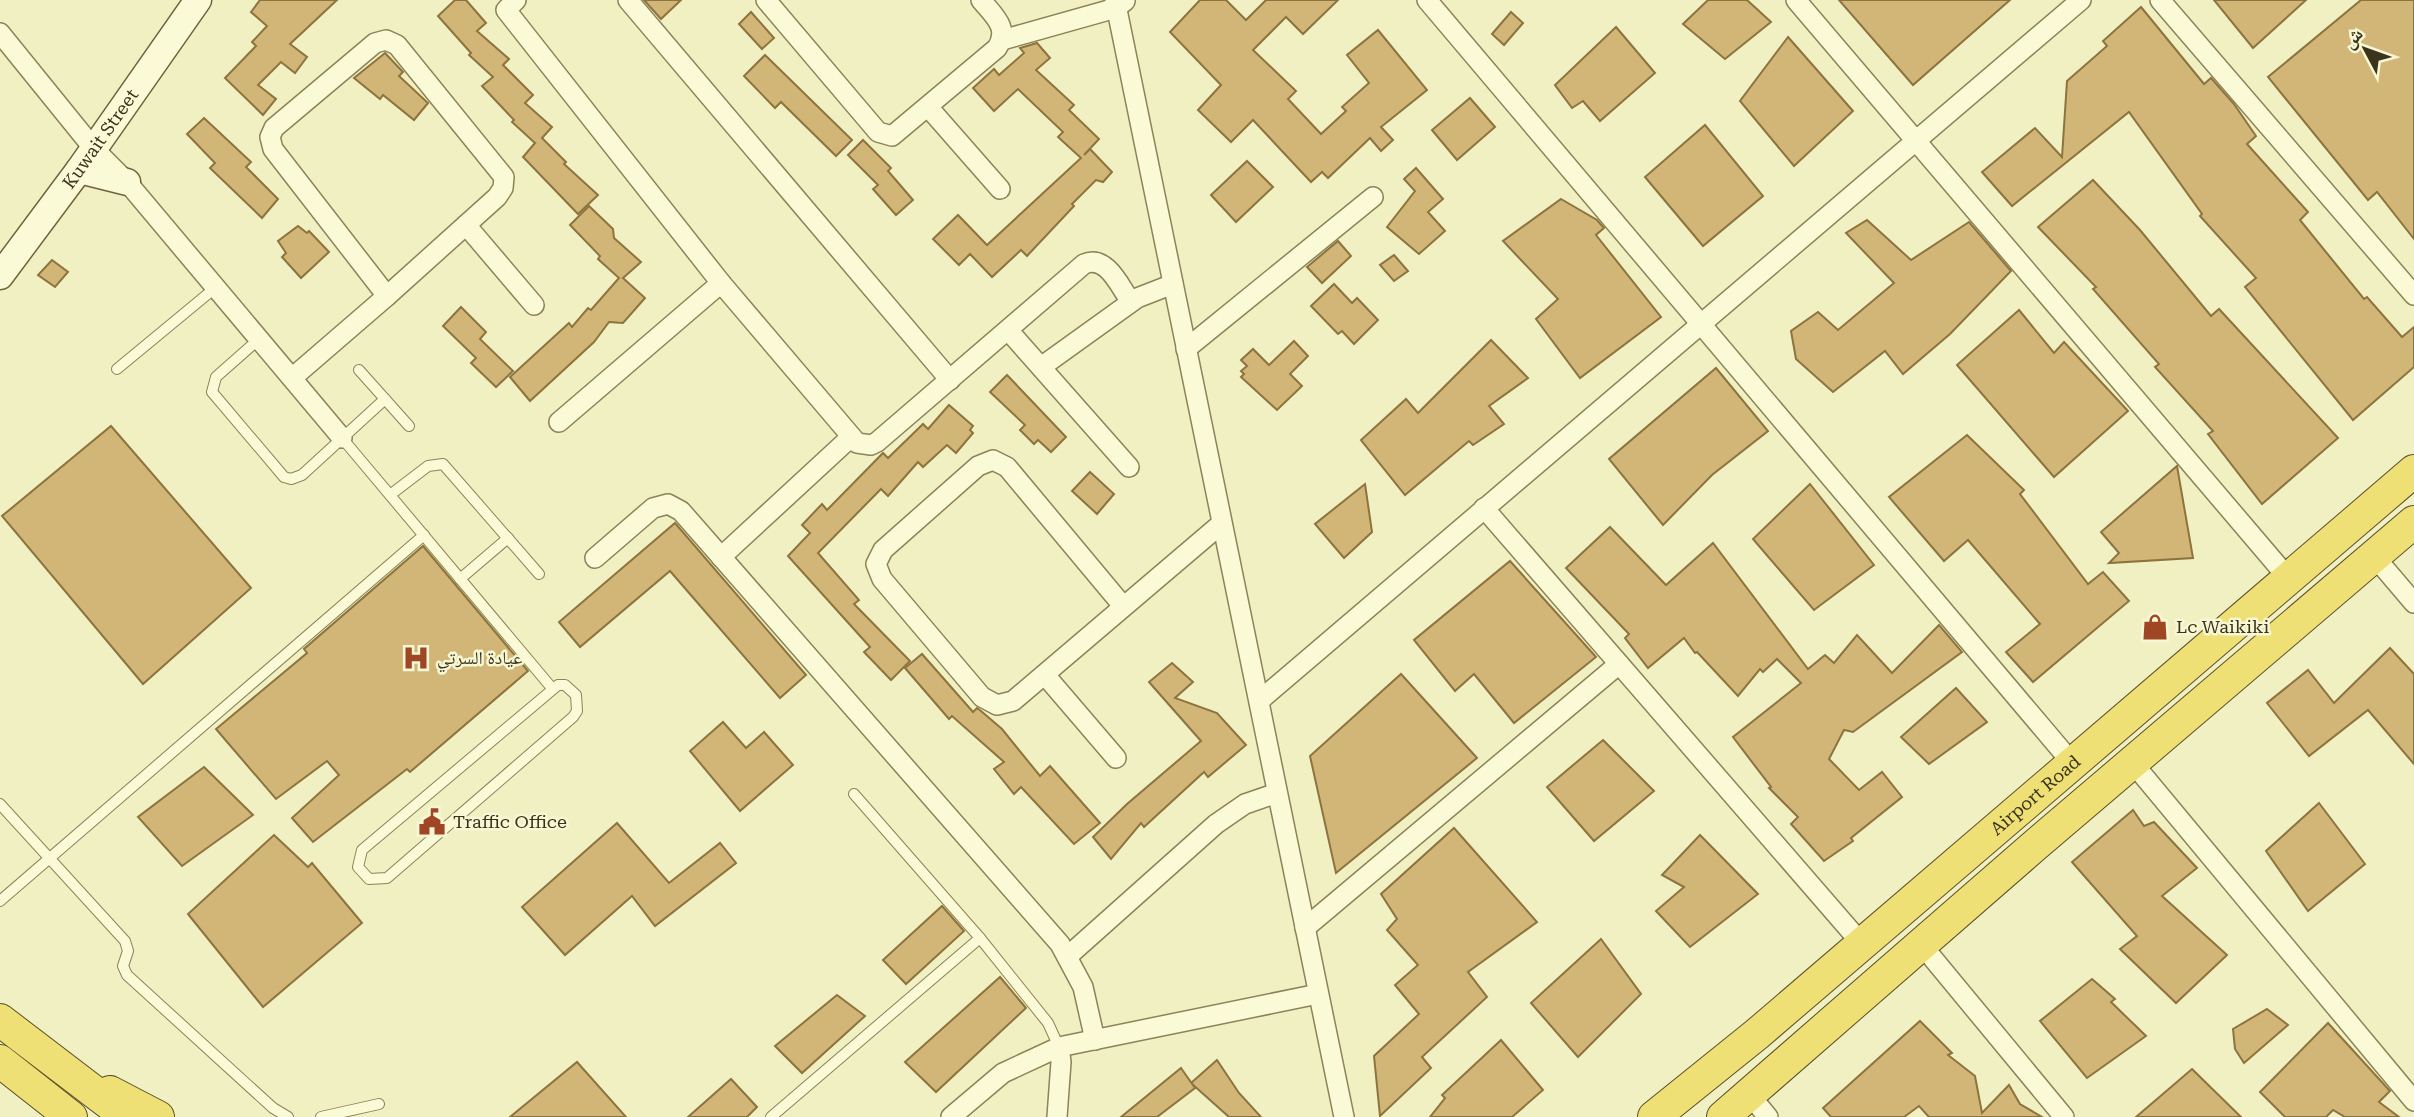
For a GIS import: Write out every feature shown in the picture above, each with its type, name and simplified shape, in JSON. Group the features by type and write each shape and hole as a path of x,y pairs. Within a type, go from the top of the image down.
{"highway":[{"name":"Airport Road","path":"1654,1116 1862,944 2414,471"},
{"name":"Airport Road","path":"1723,1117 1758,1106 1921,944 2414,522"},
{"path":"0,1020 127,1117"},
{"path":"0,1061 71,1117"},
{"path":"67,1069 158,1117"}],"main road":[{"name":"Kuwait Street","path":"0,275 86,160 198,0"},
{"path":"86,160 127,182"}],"street":[{"path":"628,0 950,380"},
{"path":"766,0 878,132 892,136 929,108 1002,40 1119,3 1221,524 1344,1117"},
{"path":"981,0 1000,23 1002,40"},
{"path":"1427,0 2073,764"},
{"path":"1796,0 2289,579"},
{"path":"1259,701 2081,0"},
{"path":"2160,0 2414,295"},
{"path":"506,3 721,283 857,443 871,445 1090,262 1105,265 1131,302"},
{"path":"0,33 86,160"},
{"path":"292,378 387,296 497,198 503,188 503,177 397,46 386,40 375,43 274,128 270,137 273,149 387,296"},
{"path":"929,108 1000,189"},
{"path":"127,182 342,438"},
{"path":"1186,349 1373,197"},
{"path":"466,225 534,305"},
{"path":"559,422 721,283"},
{"path":"1041,367 1150,290 1173,284"},
{"path":"1008,330 1129,467"},
{"path":"721,557 851,437"},
{"path":"1123,606 1007,467 993,460 978,466 883,550 876,564 882,579 982,697 997,705 1005,704 1045,675 1221,524"},
{"path":"595,558 653,508 668,504 681,511 1068,956 1089,1004 1095,1040"},
{"path":"1485,508 1862,944"},
{"path":"2374,556 2414,603"},
{"path":"1305,928 1619,663"},
{"path":"1045,675 1116,758"},
{"path":"2132,762 2414,1101"},
{"path":"1068,956 1216,824 1245,804 1277,793"},
{"path":"1921,944 2064,1117"},
{"path":"951,1117 1003,1073 1059,1047 1318,994"},
{"path":"1057,1117 1059,1047"}],"lane":[{"path":"117,369 215,288"},
{"path":"259,339 216,376 212,387 215,397 284,477 291,479 302,475 385,399"},
{"path":"359,370 409,426"},
{"path":"342,438 551,688"},
{"path":"390,495 428,466 443,464 539,574"},
{"path":"0,901 424,535"},
{"path":"460,579 508,538"},
{"path":"565,685 576,695 577,710 573,717 387,878 369,880 362,874 358,867 362,850 551,688 565,685"},
{"path":"854,794 980,938 1048,1023 1059,1047"},
{"path":"0,804 125,942 128,951 123,966 127,975 273,1108 288,1117"},
{"path":"771,1117 980,938"},
{"path":"321,1117 379,1104"}],"building":[{"path":"260,0 337,0 290,44 307,57 295,73 281,62 258,85 276,99 263,115 225,78 256,46 252,42 267,26 251,12"},
{"path":"455,0 466,0 486,23 477,31 509,59 503,65 533,95 525,103 552,127 542,138 566,162 564,164 598,195 578,214 523,157 535,143 512,122 514,120 482,86 493,77 469,55 471,53 438,16"},
{"path":"644,0 681,0 661,19"},
{"path":"1200,0 1226,0 1246,20 1266,0 1338,0 1303,34 1286,17 1253,50 1296,91 1288,99 1321,134 1346,111 1342,107 1369,83 1347,55 1378,30 1427,90 1381,127 1393,140 1381,151 1370,138 1328,178 1322,172 1311,182 1253,120 1231,142 1198,110 1221,85 1170,32"},
{"path":"1708,0 1747,0 1771,22 1725,59 1683,24"},
{"path":"1839,0 2010,0 1913,85"},
{"path":"2214,0 2306,0 2253,48"},
{"path":"2361,0 2414,0 2414,239 2377,192 2368,200 2268,77"},
{"path":"2141,7 2204,84 2211,78 2234,104 2256,136 2247,144 2308,212 2300,220 2364,299 2367,297 2402,337 2414,327 2414,367 2353,420 2245,287 2256,278 2200,216 2202,214 2129,112 2012,206 1982,172 2035,128 2062,157 2067,81 2107,46 2103,41"},
{"path":"751,12 774,38 762,49 739,24"},
{"path":"1511,12 1523,23 1504,45 1492,34"},
{"path":"1616,27 1655,73 1600,121 1583,101 1572,108 1555,85"},
{"path":"1788,37 1853,111 1794,166 1740,101"},
{"path":"1037,43 1050,58 1036,70 1074,105 1069,110 1099,139 1084,155 1090,149 1112,172 1103,182 1096,180 1027,256 1021,250 992,277 970,254 959,265 933,239 958,215 987,245 1081,158 1058,137 1063,132 1018,89 994,111 973,88 994,69 999,75 1024,53 1020,48"},
{"path":"385,53 403,72 399,76 428,103 414,120 383,95 380,99 354,78"},
{"path":"765,55 852,140 836,156 781,102 775,108 744,76"},
{"path":"1470,98 1495,127 1457,160 1432,130"},
{"path":"204,118 251,162 246,167 278,199 262,218 210,168 215,163 187,134"},
{"path":"1705,125 1763,196 1703,246 1645,177"},
{"path":"863,140 891,168 888,171 913,200 896,215 873,189 878,185 848,155"},
{"path":"1247,161 1273,187 1236,222 1211,195"},
{"path":"1416,168 1443,199 1428,212 1445,231 1419,254 1387,227 1415,191 1404,179"},
{"path":"2093,180 2140,230 2211,316 2219,309 2338,438 2262,504 2208,434 2213,431 2155,367 2159,364 2093,289 2096,287 2038,227"},
{"path":"1561,199 1597,220 1604,228 1596,235 1661,317 1580,378 1536,319 1558,299 1503,241"},
{"path":"589,206 613,229 614,238 641,262 623,278 645,298 623,323 609,322 594,342 530,401 510,377 569,323 572,327 588,308 591,310 619,278 598,259 600,256 570,225"},
{"path":"1867,220 1911,260 1969,222 2011,271 1950,334 1903,374 1885,351 1833,392 1796,359 1791,331 1818,312 1838,330 1894,283 1846,233"},
{"path":"298,226 307,233 309,231 329,252 301,278 282,257 286,253 278,241"},
{"path":"1338,241 1351,256 1322,283 1307,267"},
{"path":"1394,255 1408,271 1394,281 1380,265"},
{"path":"52,260 68,272 55,287 38,275"},
{"path":"1334,284 1352,303 1357,298 1378,320 1354,344 1342,331 1338,334 1311,306"},
{"path":"461,307 486,332 480,339 513,371 496,387 471,363 476,358 443,326"},
{"path":"2019,310 2054,353 2064,342 2128,411 2054,477 1957,365"},
{"path":"1491,340 1528,378 1489,406 1504,424 1473,445 1469,441 1405,495 1361,440 1406,399 1418,413"},
{"path":"1294,341 1308,356 1290,374 1302,386 1277,410 1241,377 1244,374 1241,371 1247,366 1241,360 1253,349 1269,365"},
{"path":"1716,368 1768,431 1712,475 1663,525 1609,459"},
{"path":"1007,375 1066,437 1051,452 1038,440 1034,444 1020,430 1025,425 990,392"},
{"path":"949,405 973,426 970,430 973,433 956,453 947,445 923,467 918,462 888,496 881,489 818,553 859,600 854,604 910,661 891,680 864,652 870,647 788,556 810,533 802,525 822,504 827,510 883,453 888,458 923,424 928,429"},
{"path":"111,426 251,588 143,684 2,516"},
{"path":"1967,435 2024,490 2020,494 2088,584 2103,572 2129,601 2033,682 2006,652 2040,624 1968,540 1944,561 1889,497"},
{"path":"2177,466 2193,558 2109,563 2119,553 2101,532"},
{"path":"1090,472 1114,494 1097,514 1072,491"},
{"path":"1365,484 1372,532 1344,558 1315,524"},
{"path":"1810,484 1874,565 1814,610 1753,539"},
{"path":"675,523 806,675 780,698 670,571 580,647 559,622"},
{"path":"1610,527 1666,585 1713,543 1808,669 1825,655 1834,663 1857,635 1892,673 1939,625 1962,652 1853,732 1844,730 1829,759 1859,790 1882,772 1902,797 1851,838 1853,841 1824,861 1791,824 1798,817 1769,788 1771,787 1733,737 1801,683 1777,659 1763,672 1760,669 1738,696 1697,652 1695,653 1684,638 1648,668 1625,638 1629,634 1566,568"},
{"name":"عيادة السرتي","path":"423,546 528,671 410,772 407,769 313,842 292,818 339,775 327,761 276,799 216,729 307,653 304,649"},
{"path":"1510,561 1596,657 1514,723 1474,674 1455,691 1414,640"},
{"path":"2390,648 2414,674 2414,764 2368,710 2309,756 2267,703 2308,670 2334,703"},
{"path":"922,654 973,712 977,708 1002,729 1040,776 1050,766 1100,823 1074,844 1021,787 1014,794 994,769 1004,762 952,716 949,719 905,668"},
{"path":"1172,663 1193,682 1175,698 1217,713 1246,745 1208,777 1204,772 1144,827 1141,823 1111,859 1093,837 1201,741 1149,682"},
{"path":"1401,674 1477,758 1336,873 1310,756"},
{"path":"1956,688 1987,722 1929,764 1901,737"},
{"path":"723,722 746,748 764,732 793,765 740,811 690,751"},
{"path":"1603,740 1654,791 1594,841 1547,787"},
{"path":"204,767 253,815 182,866 138,817"},
{"path":"2319,803 2365,864 2308,911 2266,851"},
{"path":"2133,810 2144,826 2154,822 2197,868 2162,896 2227,955 2176,1003 2120,949 2137,936 2072,862"},
{"path":"617,823 669,883 720,843 736,863 655,926 632,896 565,955 522,907"},
{"path":"1454,828 1537,922 1468,972 1487,997 1422,1057 1431,1068 1380,1116 1374,1056 1419,1014 1395,985 1418,965 1387,930 1397,919 1381,894"},
{"path":"274,835 308,867 312,863 362,923 263,1007 188,914"},
{"path":"1700,835 1758,894 1690,947 1656,911 1684,887 1662,875"},
{"path":"942,906 964,931 906,984 883,960"},
{"path":"1601,939 1641,994 1578,1057 1531,1003"},
{"path":"1000,977 1026,1008 936,1092 905,1062"},
{"path":"2092,979 2115,999 2111,1002 2146,1036 2087,1078 2040,1021"},
{"path":"837,995 865,1016 802,1073 775,1046"},
{"path":"2267,1009 2288,1025 2244,1063 2235,1049 2233,1029"},
{"path":"1920,1021 1952,1053 1948,1055 1975,1076 1982,1113 2009,1085 2020,1104 2042,1117 1929,1117 1919,1106 1904,1117 1831,1117 1823,1108"},
{"path":"2328,1023 2390,1091 2379,1102 2399,1117 2345,1117 2333,1110 2326,1117 2285,1117 2260,1092"},
{"path":"1501,1040 1543,1090 1512,1117 1430,1117 1445,1098 1442,1095"},
{"path":"1217,1060 1239,1093 1261,1117 1229,1117 1191,1083"},
{"path":"577,1062 626,1117 510,1117"},
{"path":"1181,1068 1195,1088 1157,1117 1121,1117"},
{"path":"2192,1069 2241,1117 2136,1117"},
{"path":"731,1079 757,1107 747,1117 688,1117"}],"place":[{"name":"Lc Waikiki","path":"2155,627"},
{"name":"عيادة السرتي","path":"416,658"},
{"name":"Traffic Office","path":"432,822"}]}
